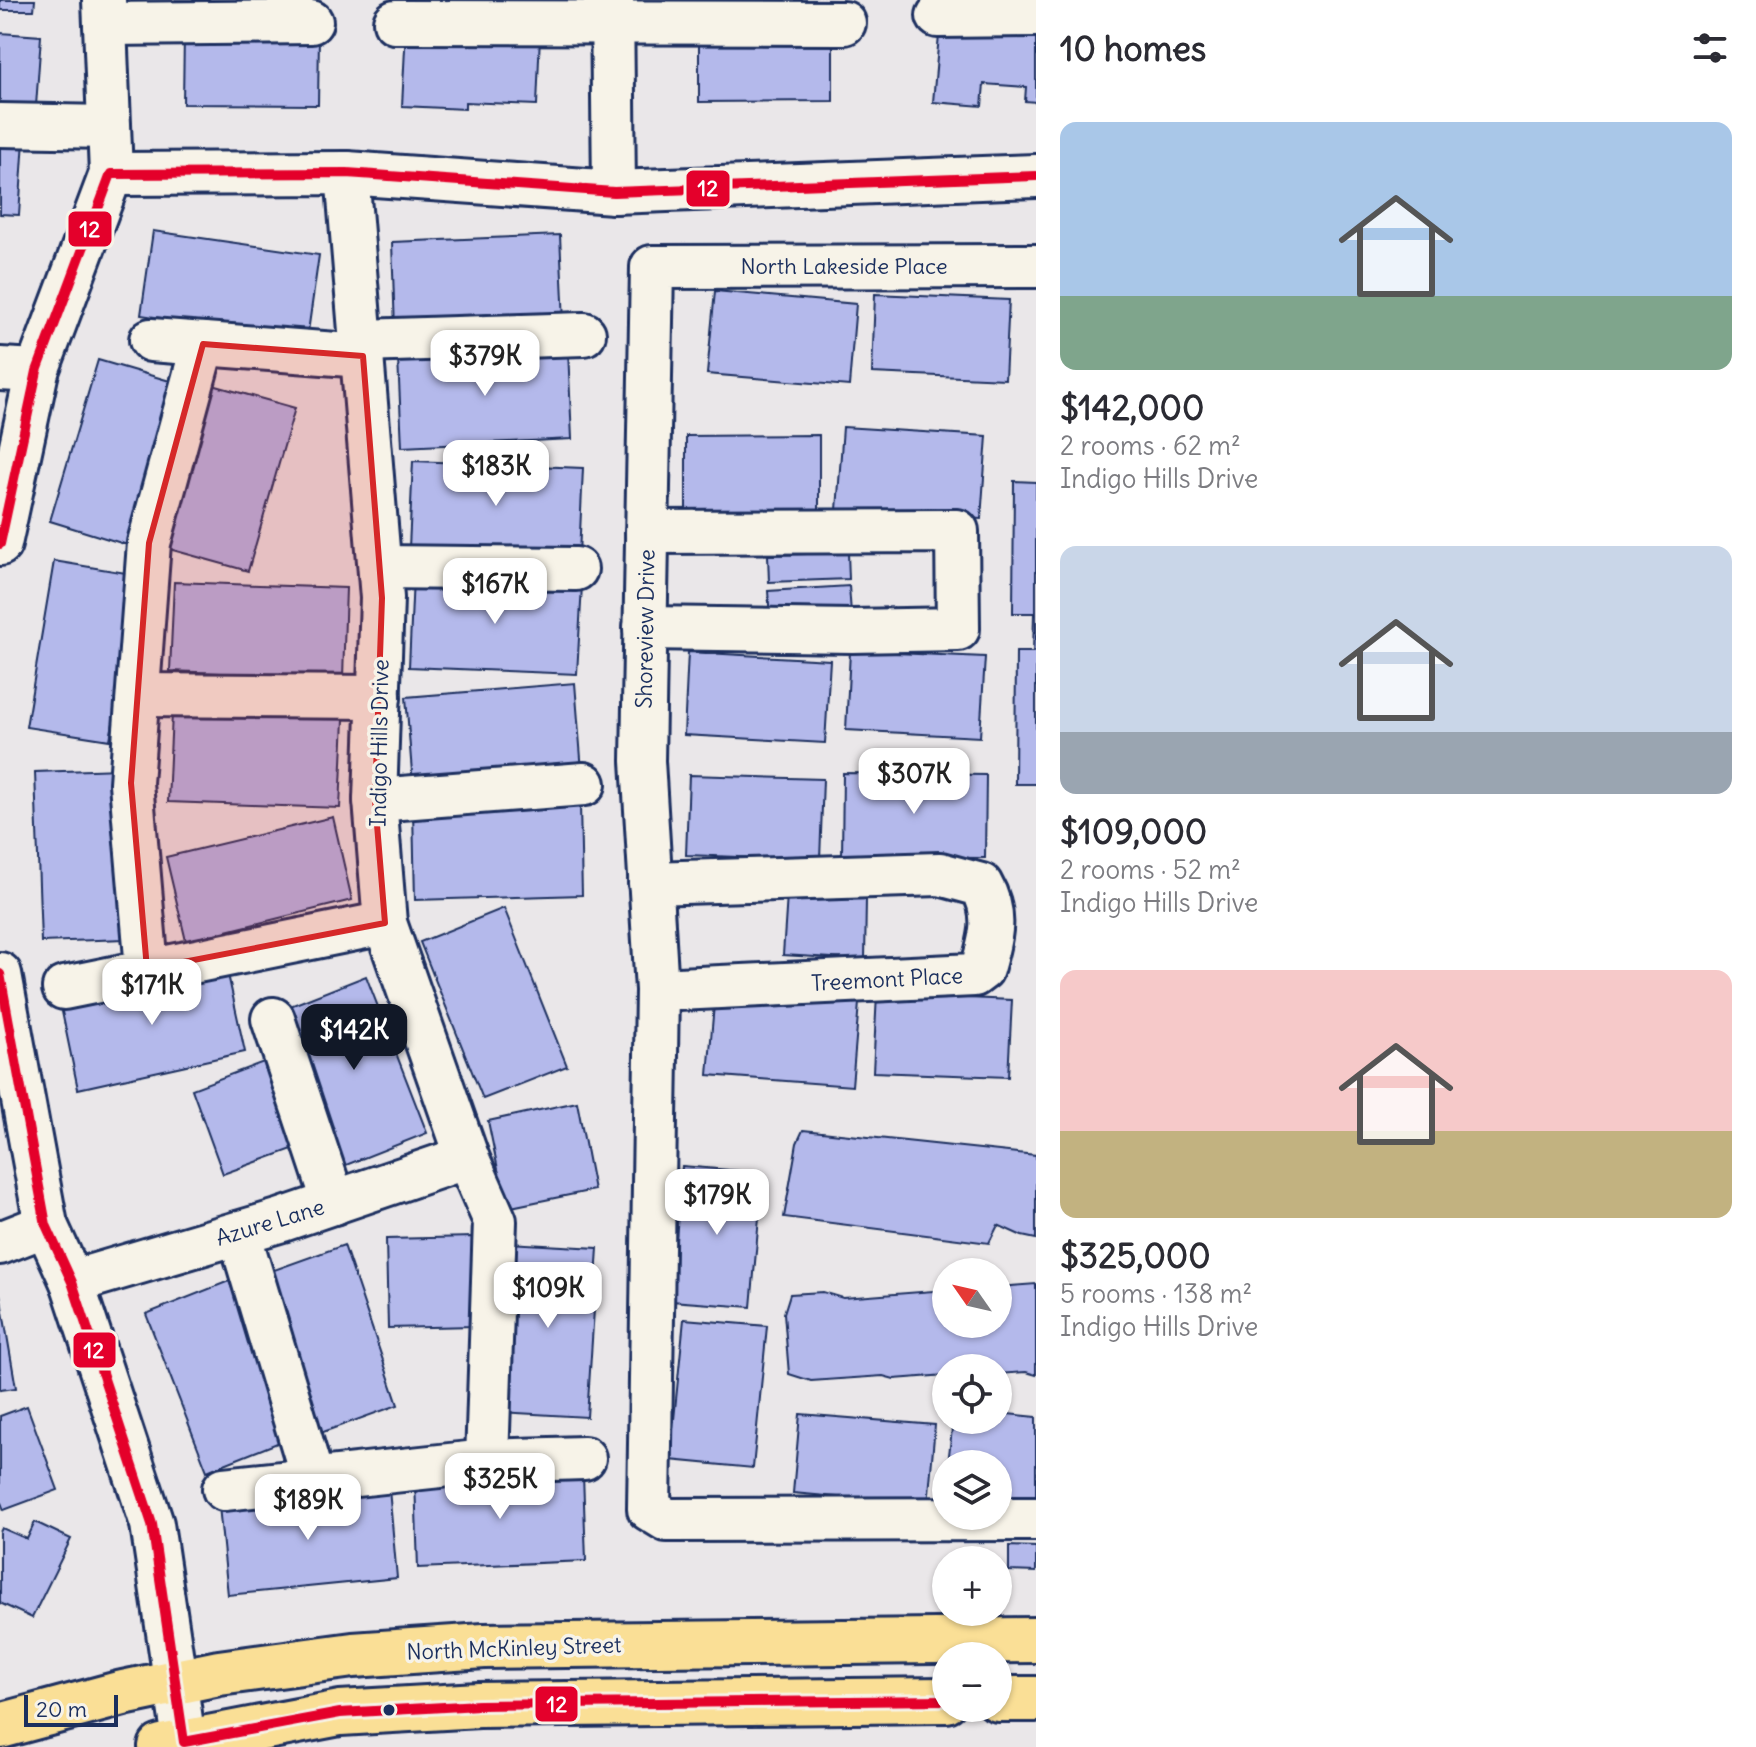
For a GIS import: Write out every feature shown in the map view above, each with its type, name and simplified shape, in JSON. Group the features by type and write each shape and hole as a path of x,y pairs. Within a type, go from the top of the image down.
{"main road":[{"name":"North McKinley Street","path":"0,1726 219,1673 353,1655 484,1646 1036,1640"},
{"path":"1012,1699 1036,1699"},
{"path":"177,1745 340,1713 479,1705 932,1700"}],"street":[{"path":"395,22 612,11 844,23"},
{"path":"612,11 614,192"},
{"path":"0,544 18,370 111,174 104,12 311,22"},
{"path":"938,16 1036,15"},
{"path":"0,125 109,127"},
{"path":"111,174 347,173 614,192 1036,176"},
{"name":"Indigo Hills Drive","path":"347,173 382,598 375,800 385,923 467,1157 495,1221 487,1461"},
{"name":"North Lakeside Place","path":"652,267 1036,266"},
{"name":"Shoreview Drive","path":"652,267 643,761 657,990 649,1509 667,1520 1036,1519"},
{"path":"151,340 363,348 584,334"},
{"path":"147,969 131,783 149,543 203,344"},
{"path":"645,628 958,629 957,531 647,532"},
{"path":"380,567 576,569"},
{"path":"138,695 379,697"},
{"path":"375,800 584,784"},
{"name":"Treemont Place","path":"650,883 940,874 981,885 991,902 991,941 982,969 974,975 657,990"},
{"path":"64,988 385,923"},
{"path":"0,974 46,1225 72,1282 152,1524 175,1682 177,1745"},
{"path":"273,1019 334,1203"},
{"name":"Azure Lane","path":"72,1282 334,1203 467,1157"},
{"path":"0,1243 46,1225"},
{"path":"239,1233 313,1480"},
{"path":"224,1489 487,1461 584,1458"}],"highlighted area":[{"path":"203,344 363,356 382,598 375,800 385,923 147,969 131,783 149,543"}],"building":[{"path":"0,0 35,0 34,10 0,10"},
{"path":"176,0 309,0 309,10 176,7"},
{"path":"692,0 825,0 825,7 692,4"},
{"path":"940,24 1036,32 1036,102 1025,101 1026,87 984,84 982,106 933,102"},
{"path":"406,29 540,35 537,105 465,102 465,109 402,106"},
{"path":"833,30 833,101 699,102 699,32"},
{"path":"0,33 41,36 36,106 0,104"},
{"path":"184,33 319,35 318,105 183,104"},
{"path":"0,139 24,140 19,215 0,214"},
{"path":"153,231 319,255 307,339 141,315"},
{"path":"560,235 564,322 395,330 392,242"},
{"path":"715,291 856,304 849,386 707,374"},
{"path":"875,294 1009,300 1005,379 872,373"},
{"path":"568,350 572,439 402,447 398,358"},
{"path":"98,360 180,384 131,546 50,521"},
{"path":"209,384 295,408 248,571 162,547"},
{"path":"843,427 987,436 981,519 837,510"},
{"path":"819,435 819,515 686,516 686,436"},
{"path":"413,461 583,468 579,555 409,548"},
{"path":"1014,481 1036,482 1036,784 1015,784 1016,652 1033,652 1034,613 1013,613"},
{"path":"848,553 849,579 769,582 768,555"},
{"path":"54,561 138,575 110,740 26,727"},
{"path":"413,577 582,585 577,674 409,667"},
{"path":"174,582 346,588 343,678 170,671"},
{"path":"849,586 851,613 770,618 768,591"},
{"path":"850,651 985,657 980,737 846,730"},
{"path":"688,652 830,660 825,743 684,735"},
{"path":"575,683 582,771 413,785 406,697"},
{"path":"172,713 344,719 340,808 168,802"},
{"path":"119,769 125,939 41,942 35,772"},
{"path":"843,773 986,775 985,858 842,857"},
{"path":"689,775 823,779 820,860 686,855"},
{"path":"580,805 582,895 415,900 413,810"},
{"path":"333,817 352,900 186,941 166,857"},
{"path":"787,895 866,899 865,960 783,955"},
{"path":"504,908 567,1066 483,1099 420,942"},
{"path":"226,965 245,1052 78,1089 60,1002"},
{"path":"366,976 427,1133 341,1167 280,1010"},
{"path":"715,992 859,1003 852,1086 708,1075"},
{"path":"877,994 1012,1000 1008,1077 873,1072"},
{"path":"269,1060 301,1146 223,1174 192,1089"},
{"path":"577,1102 594,1190 506,1208 488,1121"},
{"path":"803,1130 1036,1155 1036,1239 998,1225 989,1243 784,1217 797,1143"},
{"path":"682,1166 763,1173 751,1307 671,1301"},
{"path":"473,1237 474,1326 388,1328 386,1239"},
{"path":"508,1243 598,1248 587,1417 497,1412"},
{"path":"344,1245 398,1405 315,1435 260,1275"},
{"path":"229,1281 290,1438 207,1471 146,1314"},
{"path":"1036,1284 1036,1375 1012,1373 1012,1354 932,1354 932,1376 811,1381 789,1374 784,1313 790,1294 823,1292 843,1298 932,1291 932,1338 1012,1338 1012,1286"},
{"path":"0,1294 16,1388 0,1390"},
{"path":"684,1319 767,1326 753,1468 670,1460"},
{"path":"27,1406 58,1490 4,1510 0,1500 0,1416"},
{"path":"800,1414 932,1425 934,1434 928,1505 793,1493"},
{"path":"1012,1414 1036,1417 1036,1500 1012,1498 1012,1450 950,1450 951,1434 1012,1434"},
{"path":"583,1474 586,1561 418,1568 415,1480"},
{"path":"389,1489 397,1578 228,1595 219,1506"},
{"path":"35,1522 71,1539 32,1618 0,1603 0,1532 2,1528 27,1539"},
{"path":"1012,1546 1036,1547 1036,1572 1012,1571"}],"transit line":[{"name":"12","path":"0,544 37,371 111,174 347,173 614,192 1036,176"},
{"name":"12","path":"0,974 46,1225 72,1282 152,1524 184,1742 340,1713 479,1705 932,1700"}]}
